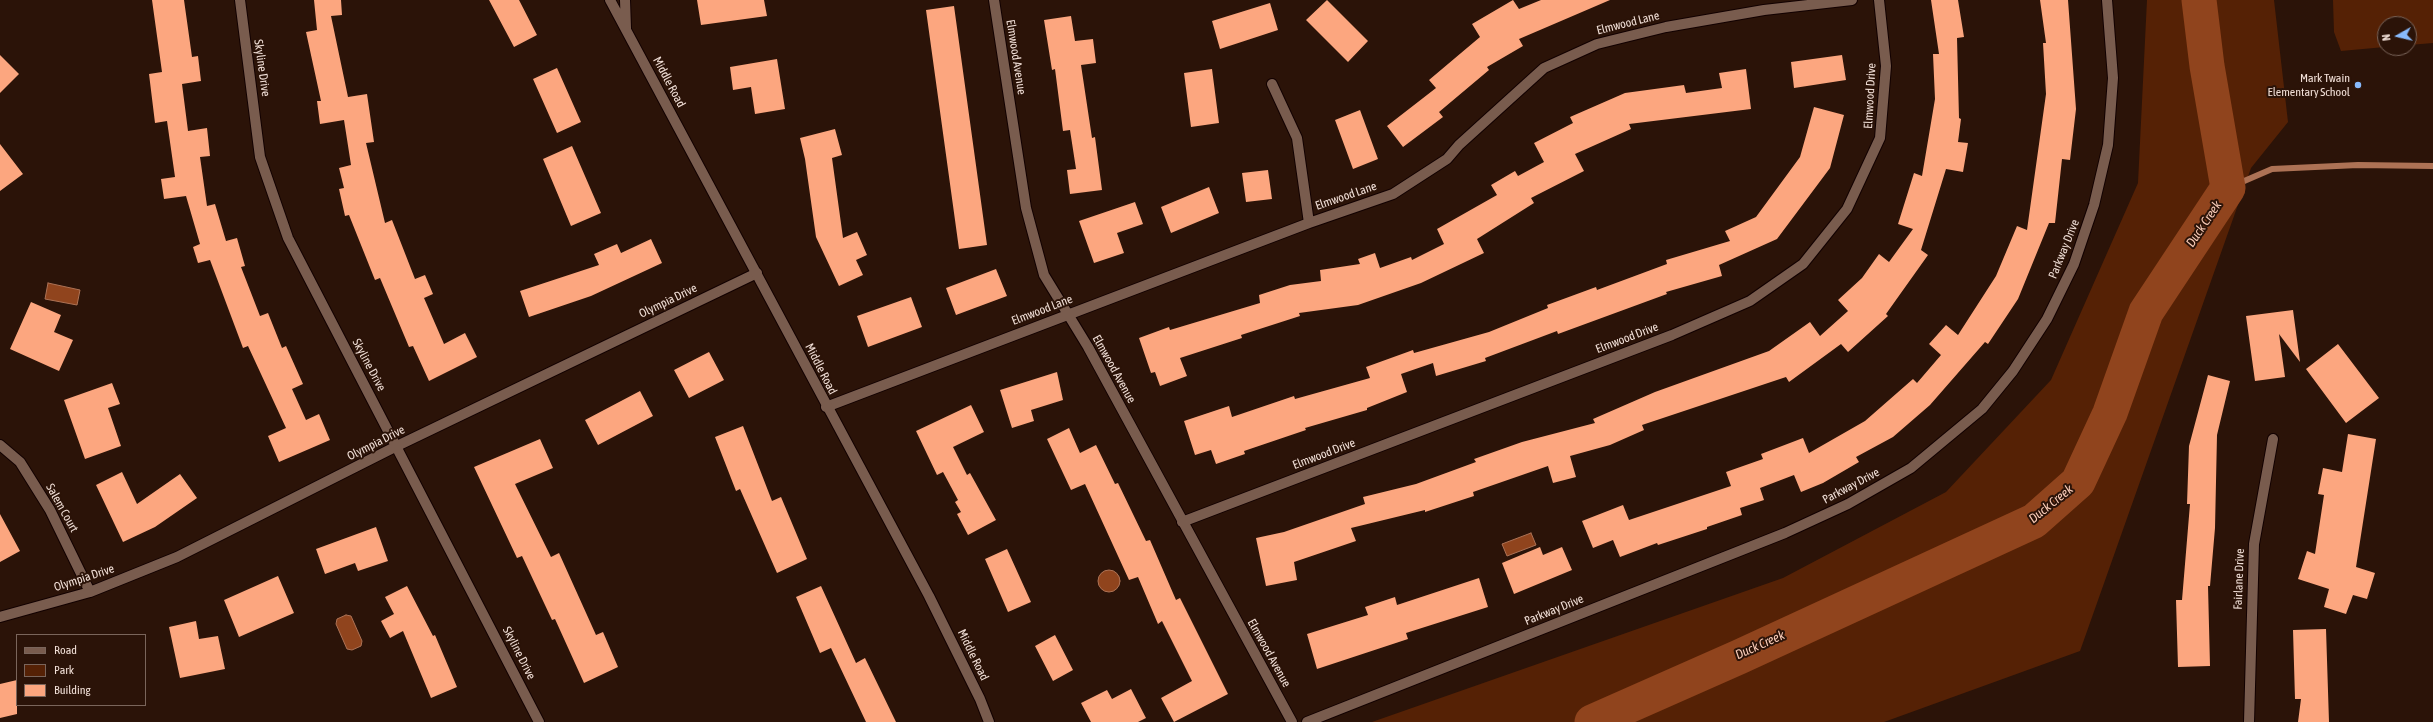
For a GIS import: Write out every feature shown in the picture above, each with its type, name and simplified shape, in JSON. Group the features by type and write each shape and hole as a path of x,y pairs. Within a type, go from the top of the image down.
{"street":[{"name":"Skyline Drive","path":"240,0 260,157 288,238 539,722"},
{"name":"Middle Road","path":"610,0 757,273 826,407 929,596 980,699 989,722"},
{"name":"Middle Road","path":"625,0 626,30"},
{"name":"Elmwood Avenue","path":"994,0 1026,208 1044,274 1068,314 1292,722"},
{"name":"Elmwood Lane","path":"826,407 1309,223 1393,194 1447,159 1459,145 1544,68 1597,44 1666,27 1764,10 1852,0"},
{"name":"Elmwood Drive","path":"1182,522 1672,335 1750,301 1803,264 1847,209 1880,138 1886,66 1878,0"},
{"name":"Parkway Drive","path":"1307,722 1785,533 1848,504 1911,468 1982,409 2013,371 2047,319 2074,264 2094,205 2108,145 2113,78 2107,0"},
{"path":"1272,84 1296,138 1309,223"},
{"name":"Olympia Drive","path":"0,617 90,592 177,557 397,446 757,273"},
{"name":"Fairlane Drive","path":"2249,722 2254,544 2272,439"},
{"name":"Salem Court","path":"0,445 20,462 50,510 90,592"}],"green space":[{"path":"2147,0 2274,0 2288,122 2251,168 2080,651 1884,722 1372,722 1783,578 1946,492 2051,380 2138,183"},
{"path":"2333,0 2433,0 2433,43 2417,44 2417,16 2377,16 2377,48 2341,51 2334,32"}],"shaded area":[{"path":"48,283 80,290 77,305 45,299"},
{"path":"1531,533 1536,545 1507,556 1502,544"},
{"path":"1109,570 1113,571 1119,577 1119,585 1113,591 1109,592 1105,591 1099,585 1098,581 1099,577 1105,571"},
{"path":"346,615 351,616 362,641 361,646 352,650 347,649 336,624 337,619"}],"building":[{"path":"152,0 184,0 192,57 198,56 201,81 182,84 188,131 207,128 210,156 200,157 207,206 215,204 226,241 237,238 245,266 241,267 260,316 268,313 282,348 286,346 303,384 292,389 306,420 319,414 330,440 279,462 268,436 286,428 248,346 243,348 210,260 198,263 193,247 200,244 186,196 164,199 161,179 175,177 167,121 155,123 149,74 162,72"},
{"path":"314,0 341,0 342,15 331,16 348,97 367,94 374,142 366,143 385,223 392,220 415,279 425,275 433,294 424,298 444,344 465,333 477,357 429,381 413,346 409,347 380,278 375,280 349,215 345,216 339,189 344,188 339,168 351,165 344,120 320,124 317,101 321,101 306,32 317,30"},
{"path":"489,0 519,0 537,35 514,47"},
{"path":"697,0 764,0 767,16 701,25"},
{"path":"1327,0 1368,41 1348,62 1306,20"},
{"path":"1513,0 1519,9 1541,0 1610,0 1519,39 1523,46 1487,67 1489,70 1439,112 1443,117 1403,147 1387,126 1436,88 1429,80 1480,37 1472,24"},
{"path":"1931,0 1958,0 1964,37 1957,38 1959,118 1961,119 1958,142 1968,143 1963,172 1946,169 1921,250 1928,255 1886,314 1888,316 1848,352 1841,344 1789,382 1786,377 1642,425 1644,430 1610,445 1570,456 1576,477 1553,483 1548,466 1473,492 1474,496 1425,512 1425,510 1351,528 1356,541 1294,562 1297,580 1266,586 1256,538 1284,532 1365,504 1363,497 1416,484 1476,462 1474,459 1522,442 1595,423 1593,419 1655,392 1769,351 1810,322 1820,336 1848,311 1838,300 1862,278 1879,254 1889,262 1913,229 1898,224 1914,173 1922,176 1935,99 1933,54 1939,54"},
{"path":"2040,0 2068,0 2076,109 2070,160 2062,159 2055,223 2049,223 2018,299 1988,344 1985,342 1930,405 1893,437 1856,457 1859,462 1823,483 1801,492 1794,475 1760,488 1764,500 1740,508 1742,515 1707,527 1707,529 1658,545 1657,543 1620,557 1613,540 1593,548 1582,521 1623,505 1629,520 1731,486 1726,472 1763,459 1761,454 1803,438 1809,453 1865,421 1913,379 1917,383 1941,355 1929,344 1946,325 1958,335 1996,276 2017,226 2027,230 2046,94 2043,43 2046,43"},
{"path":"1270,3 1278,30 1220,49 1212,21"},
{"path":"954,6 987,245 959,249 926,10"},
{"path":"1071,16 1075,41 1093,39 1096,63 1081,65 1092,138 1095,137 1102,190 1070,194 1067,170 1076,169 1070,130 1063,131 1055,69 1052,70 1044,20"},
{"path":"0,55 19,74 0,93"},
{"path":"1842,55 1846,80 1794,88 1791,62"},
{"path":"777,59 785,109 755,114 751,87 733,90 730,67"},
{"path":"557,68 581,122 557,133 533,79"},
{"path":"1212,69 1219,123 1191,127 1184,73"},
{"path":"1746,69 1751,109 1629,124 1631,129 1575,154 1584,171 1531,198 1534,203 1477,239 1484,253 1421,283 1358,305 1299,313 1300,316 1241,335 1242,338 1180,358 1187,376 1160,386 1155,372 1151,373 1139,338 1169,327 1170,330 1260,303 1259,295 1290,285 1321,281 1320,270 1360,264 1358,259 1375,253 1380,268 1411,257 1412,260 1444,244 1437,229 1497,195 1491,185 1515,171 1518,176 1544,162 1534,143 1573,123 1570,117 1625,93 1684,85 1686,93 1722,88 1719,73"},
{"path":"1814,107 1844,115 1830,168 1777,239 1719,265 1722,276 1666,292 1667,294 1558,334 1557,331 1485,358 1486,361 1436,376 1433,363 1401,374 1407,392 1367,408 1367,410 1305,428 1306,430 1244,451 1245,454 1216,464 1211,450 1195,455 1184,421 1229,406 1232,417 1294,396 1295,399 1370,378 1366,367 1413,350 1414,353 1489,332 1548,308 1547,305 1596,287 1597,290 1667,264 1666,260 1730,241 1725,231 1756,217 1800,157"},
{"path":"1360,110 1378,159 1353,169 1335,120"},
{"path":"835,129 842,155 832,158 843,238 857,232 867,255 856,260 863,275 839,286 816,237 805,159 800,138"},
{"path":"0,144 23,174 0,191"},
{"path":"572,146 601,213 571,226 543,159"},
{"path":"1268,170 1272,199 1246,202 1242,173"},
{"path":"1209,187 1219,213 1171,233 1161,207"},
{"path":"1135,202 1143,224 1117,233 1124,253 1094,263 1079,221"},
{"path":"651,239 662,263 591,296 529,317 520,291 599,265 594,254 617,244 621,253"},
{"path":"996,269 1007,296 956,315 946,288"},
{"path":"911,297 922,327 868,347 857,316"},
{"path":"31,302 61,315 54,332 73,340 59,371 10,349"},
{"path":"2293,310 2300,362 2279,334 2285,377 2255,381 2246,316"},
{"path":"2338,344 2379,398 2346,423 2306,369"},
{"path":"709,352 724,380 689,398 674,370"},
{"path":"1057,372 1063,400 1031,410 1034,421 1012,428 1000,390"},
{"path":"2208,375 2230,381 2217,435 2215,528 2210,586 2208,586 2210,666 2178,667 2176,600 2182,600 2190,504 2187,504 2189,446"},
{"path":"112,383 120,404 108,408 121,446 85,459 64,400"},
{"path":"640,391 653,416 598,445 585,420"},
{"path":"971,405 984,432 953,447 967,475 970,473 996,520 968,535 957,514 961,512 955,502 958,500 943,472 937,475 916,431"},
{"path":"743,426 772,501 781,497 807,559 777,573 740,489 736,491 715,437"},
{"path":"1069,428 1080,453 1096,445 1115,484 1118,483 1146,541 1150,540 1176,600 1180,598 1228,694 1174,722 1161,698 1192,681 1162,621 1158,624 1138,577 1129,580 1085,484 1071,490 1047,439"},
{"path":"2348,434 2376,439 2356,567 2375,573 2367,599 2353,595 2346,614 2324,607 2329,589 2298,579 2307,551 2315,554 2324,495 2318,494 2323,468 2342,472"},
{"path":"540,439 553,468 515,484 551,557 559,553 596,635 603,632 618,667 584,683 555,619 552,620 522,556 517,558 474,467"},
{"path":"122,472 137,504 180,474 197,498 155,527 123,542 96,485"},
{"path":"0,514 20,551 0,562"},
{"path":"376,527 388,561 358,571 355,563 325,574 316,549"},
{"path":"1540,547 1543,555 1562,547 1572,570 1514,594 1502,563"},
{"path":"1007,549 1031,602 1008,612 985,559"},
{"path":"278,576 294,613 239,637 224,600"},
{"path":"1479,578 1488,607 1406,633 1408,639 1317,669 1307,634 1368,615 1365,607 1395,597 1397,605"},
{"path":"407,586 433,636 435,635 457,687 431,698 403,631 390,638 381,621 394,614 385,597"},
{"path":"821,586 856,663 865,658 896,722 866,722 831,648 820,653 796,597"},
{"path":"196,621 199,639 218,636 225,669 180,678 169,627"},
{"path":"2326,629 2329,722 2298,722 2301,699 2295,699 2293,630"},
{"path":"1055,635 1073,670 1053,681 1035,646"},
{"path":"16,680 17,714 0,718 0,684"},
{"path":"1131,689 1146,718 1138,722 1091,722 1081,703 1107,690 1112,699"}],"waterway":[{"name":"Duck Creek","path":"1592,722 1739,657 2034,521 2078,482 2110,413 2146,312 2228,188 2207,66 2199,0"},
{"path":"2228,188 2272,169 2358,165 2433,166"}],"place":[{"name":"Mark Twain Elementary School","path":"2358,85"}]}
